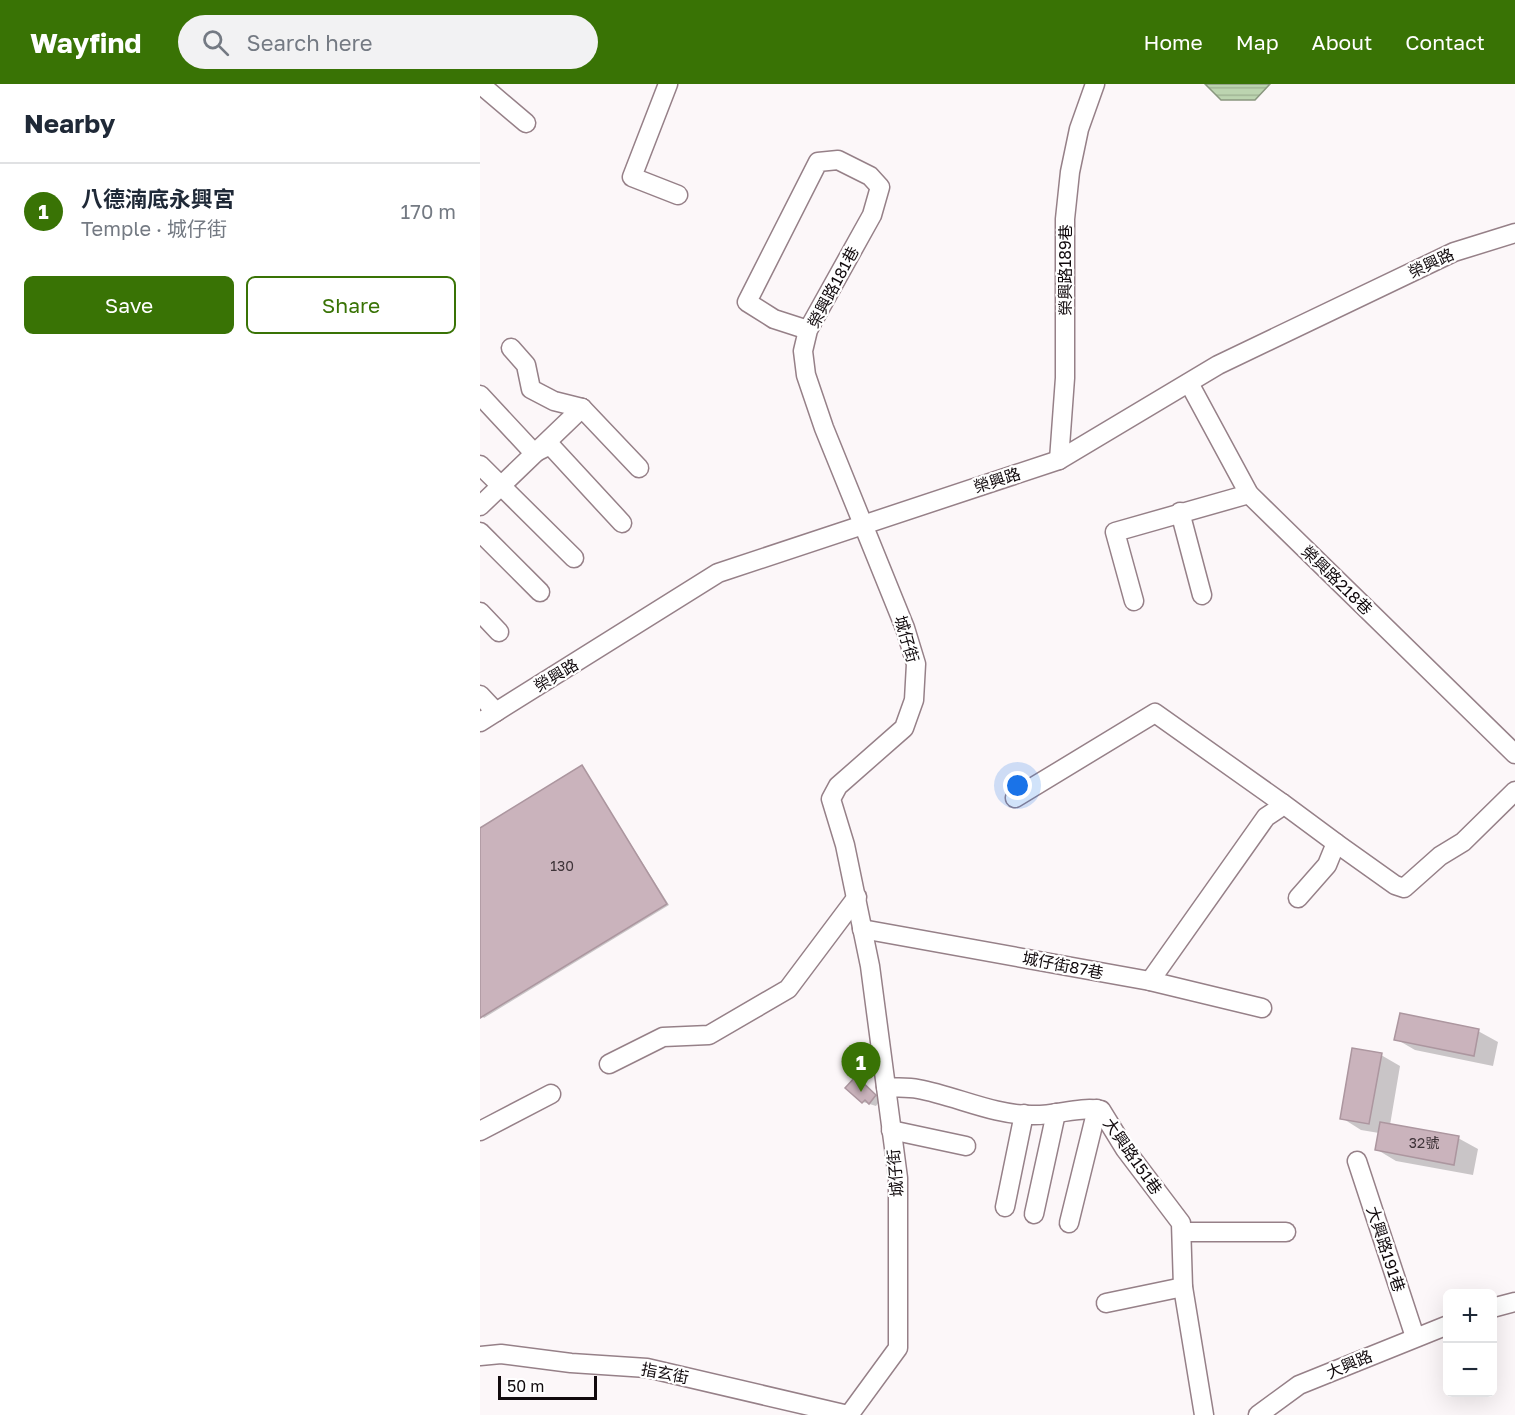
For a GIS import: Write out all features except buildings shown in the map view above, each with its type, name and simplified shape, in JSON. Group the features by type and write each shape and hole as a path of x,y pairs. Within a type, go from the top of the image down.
{"street":[{"path":"480,84 526,123"},
{"path":"668,84 632,177 678,195"},
{"name":"榮興路189巷","path":"1059,460 1065,378 1065,219 1070,172 1079,129 1095,84"},
{"name":"榮興路181巷","path":"808,330 774,319 747,302 818,162 838,160 870,176 880,187 872,215 808,330 803,351 806,375 824,428 865,523"},
{"name":"榮興路","path":"480,722 718,573 1059,460 1218,365 1454,252 1515,233"},
{"path":"511,348 526,365 531,389 554,401 582,408 639,468"},
{"name":"榮興路218巷","path":"1189,383 1249,494 1515,754"},
{"path":"480,395 534,453"},
{"path":"480,506 582,408"},
{"path":"534,453 550,445 622,523"},
{"path":"480,465 574,558"},
{"path":"1134,601 1114,532 1249,494"},
{"path":"1180,512 1202,595"},
{"name":"城仔街","path":"848,1415 898,1348 898,1178 870,966 831,799 838,786 904,728 914,700 916,664 905,628 865,523"},
{"path":"480,532 540,592"},
{"path":"480,612 499,632"},
{"path":"480,696 496,712"},
{"path":"1015,798 1155,713 1395,885 1404,888 1440,856 1463,842 1515,791"},
{"path":"1150,981 1266,817 1278,809 1282,803"},
{"path":"1298,898 1327,865 1336,849 1336,843"},
{"path":"609,1064 663,1036 709,1035 788,989 859,912"},
{"name":"城仔街87巷","path":"859,912 1262,1008"},
{"name":"大興路151巷","path":"886,1087 918,1089 973,1105 1024,1114 1056,1113 1086,1107 1101,1110 1125,1149 1181,1223 1184,1232"},
{"path":"480,1131 551,1094"},
{"path":"1069,1223 1097,1109"},
{"path":"1034,1214 1056,1113"},
{"path":"1005,1207 1024,1114"},
{"path":"891,1130 966,1146"},
{"name":"大興路191巷","path":"1357,1161 1415,1337"},
{"path":"1204,1415 1180,1251 1184,1232 1286,1232"},
{"path":"1106,1303 1184,1287"},
{"path":"1497,1307 1515,1302"},
{"name":"大興路","path":"1258,1415 1299,1386 1443,1327"},
{"name":"指玄街","path":"480,1356 501,1354 571,1363 647,1368 848,1415"}],"shaded area":[{"path":"1205,84 1270,84 1255,100 1221,100"}],"place":[{"name":"八德湳底永興宮","path":"861,1092"}]}
